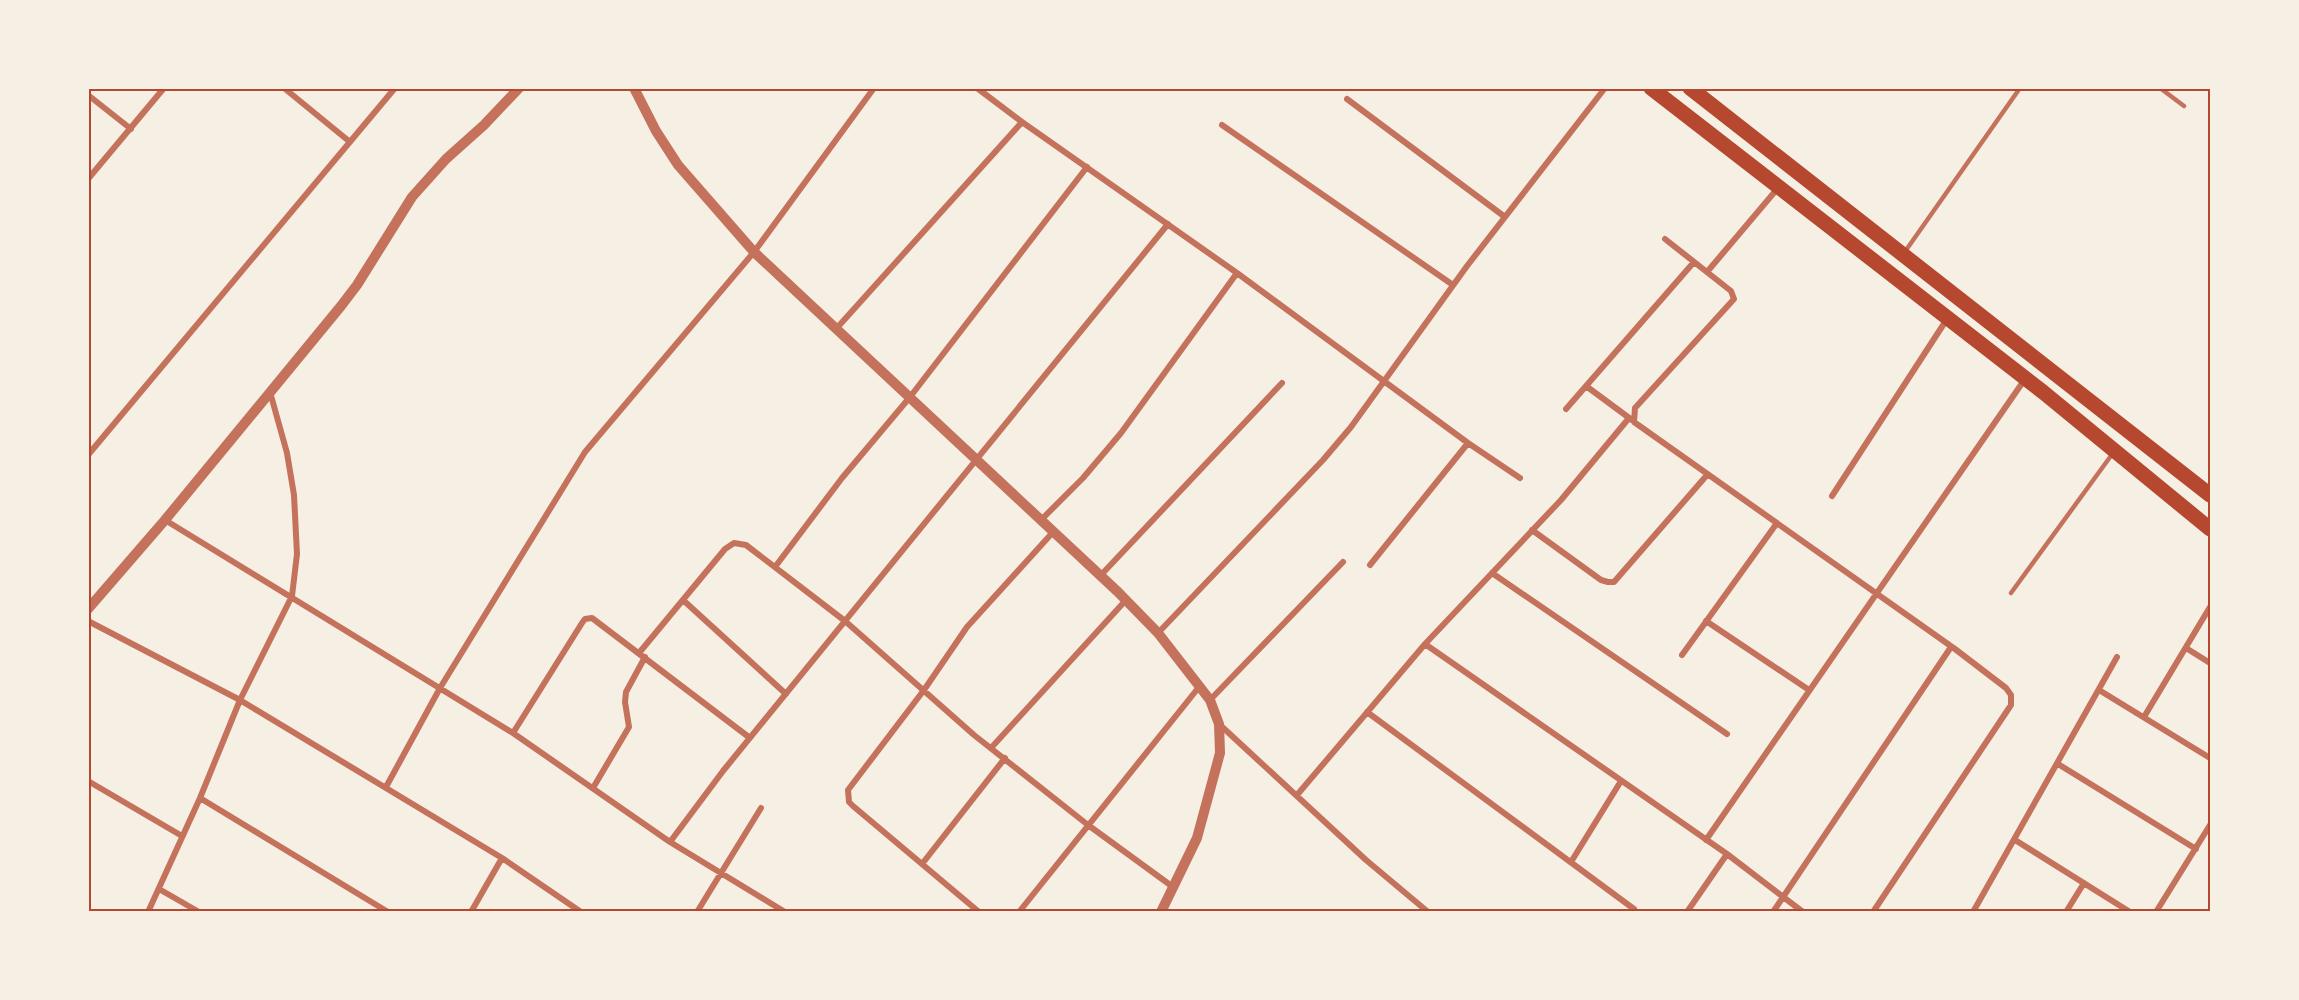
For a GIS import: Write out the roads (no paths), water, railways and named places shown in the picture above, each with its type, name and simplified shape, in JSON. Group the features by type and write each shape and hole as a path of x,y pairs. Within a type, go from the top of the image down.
{"highway":[{"path":"1651,88 2025,378 2211,529"},
{"path":"1690,88 2211,495"}],"street":[{"path":"88,179 164,88"},
{"path":"284,88 350,142"},
{"path":"88,455 395,88"},
{"path":"88,609 165,520 357,285 393,224 423,184 519,88"},
{"path":"634,88 656,131 678,165 754,252 1101,575 1158,633 1210,700 1219,724 1220,753 1197,838 1161,912"},
{"path":"387,787 440,688 585,452 754,252 874,88"},
{"path":"977,88 1385,380 1468,443 1520,478"},
{"path":"1158,633 1323,460 1351,427 1453,285 1605,88"},
{"path":"88,95 131,129"},
{"path":"1347,99 1505,217"},
{"path":"836,329 1022,122"},
{"path":"1222,125 1453,285"},
{"path":"775,567 842,478 910,397 1087,167"},
{"path":"1707,272 1778,187"},
{"path":"670,843 750,738 1168,224"},
{"path":"1297,795 1425,644 1561,500 1632,420 1635,408 1734,299 1731,291 1665,239"},
{"path":"1566,409 1694,262"},
{"path":"1041,520 1083,478 1121,434 1237,273"},
{"path":"1832,496 1947,318"},
{"path":"1706,840 2025,378"},
{"path":"1101,575 1282,383"},
{"path":"1586,386 1707,475 1951,647 2006,688 2011,695 2011,705 1873,912"},
{"path":"148,912 200,798 240,699 292,596 297,554 294,495 287,453 270,392"},
{"path":"1370,565 1468,443"},
{"path":"1532,530 1602,580 1614,582 1707,475"},
{"path":"165,520 513,733 670,843 785,912"},
{"path":"1682,655 1777,523"},
{"path":"979,912 853,806 847,796 851,785 924,690 967,627 1054,531"},
{"path":"593,788 630,727 625,702 626,692 642,655 683,600 729,545 740,543 746,545 845,621 991,748 1088,825 1174,887"},
{"path":"1210,700 1343,562"},
{"path":"1492,573 1727,734"},
{"path":"683,600 786,694"},
{"path":"991,748 1126,600"},
{"path":"2144,717 2211,607"},
{"path":"513,733 585,619 589,618 596,619 750,738"},
{"path":"88,621 240,699 502,858 582,912"},
{"path":"1706,621 1809,690"},
{"path":"1425,644 1727,854 1803,912"},
{"path":"1773,912 1951,647"},
{"path":"2186,648 2211,663"},
{"path":"1973,912 2117,657"},
{"path":"1019,912 1199,687"},
{"path":"2099,690 2211,758"},
{"path":"1367,712 1634,909"},
{"path":"1219,724 1366,860 1428,912"},
{"path":"922,864 1005,758"},
{"path":"2058,764 2196,849"},
{"path":"88,781 182,836"},
{"path":"1571,862 1621,781"},
{"path":"200,798 388,912"},
{"path":"698,912 761,808"},
{"path":"2156,912 2211,825"},
{"path":"2015,840 2130,912"},
{"path":"1687,912 1727,854"},
{"path":"471,912 502,858"},
{"path":"2066,912 2084,883"},
{"path":"159,889 199,912"}],"lane":[{"path":"1903,254 2020,88"},
{"path":"2160,88 2184,106"},
{"path":"2011,593 2115,451"}]}
